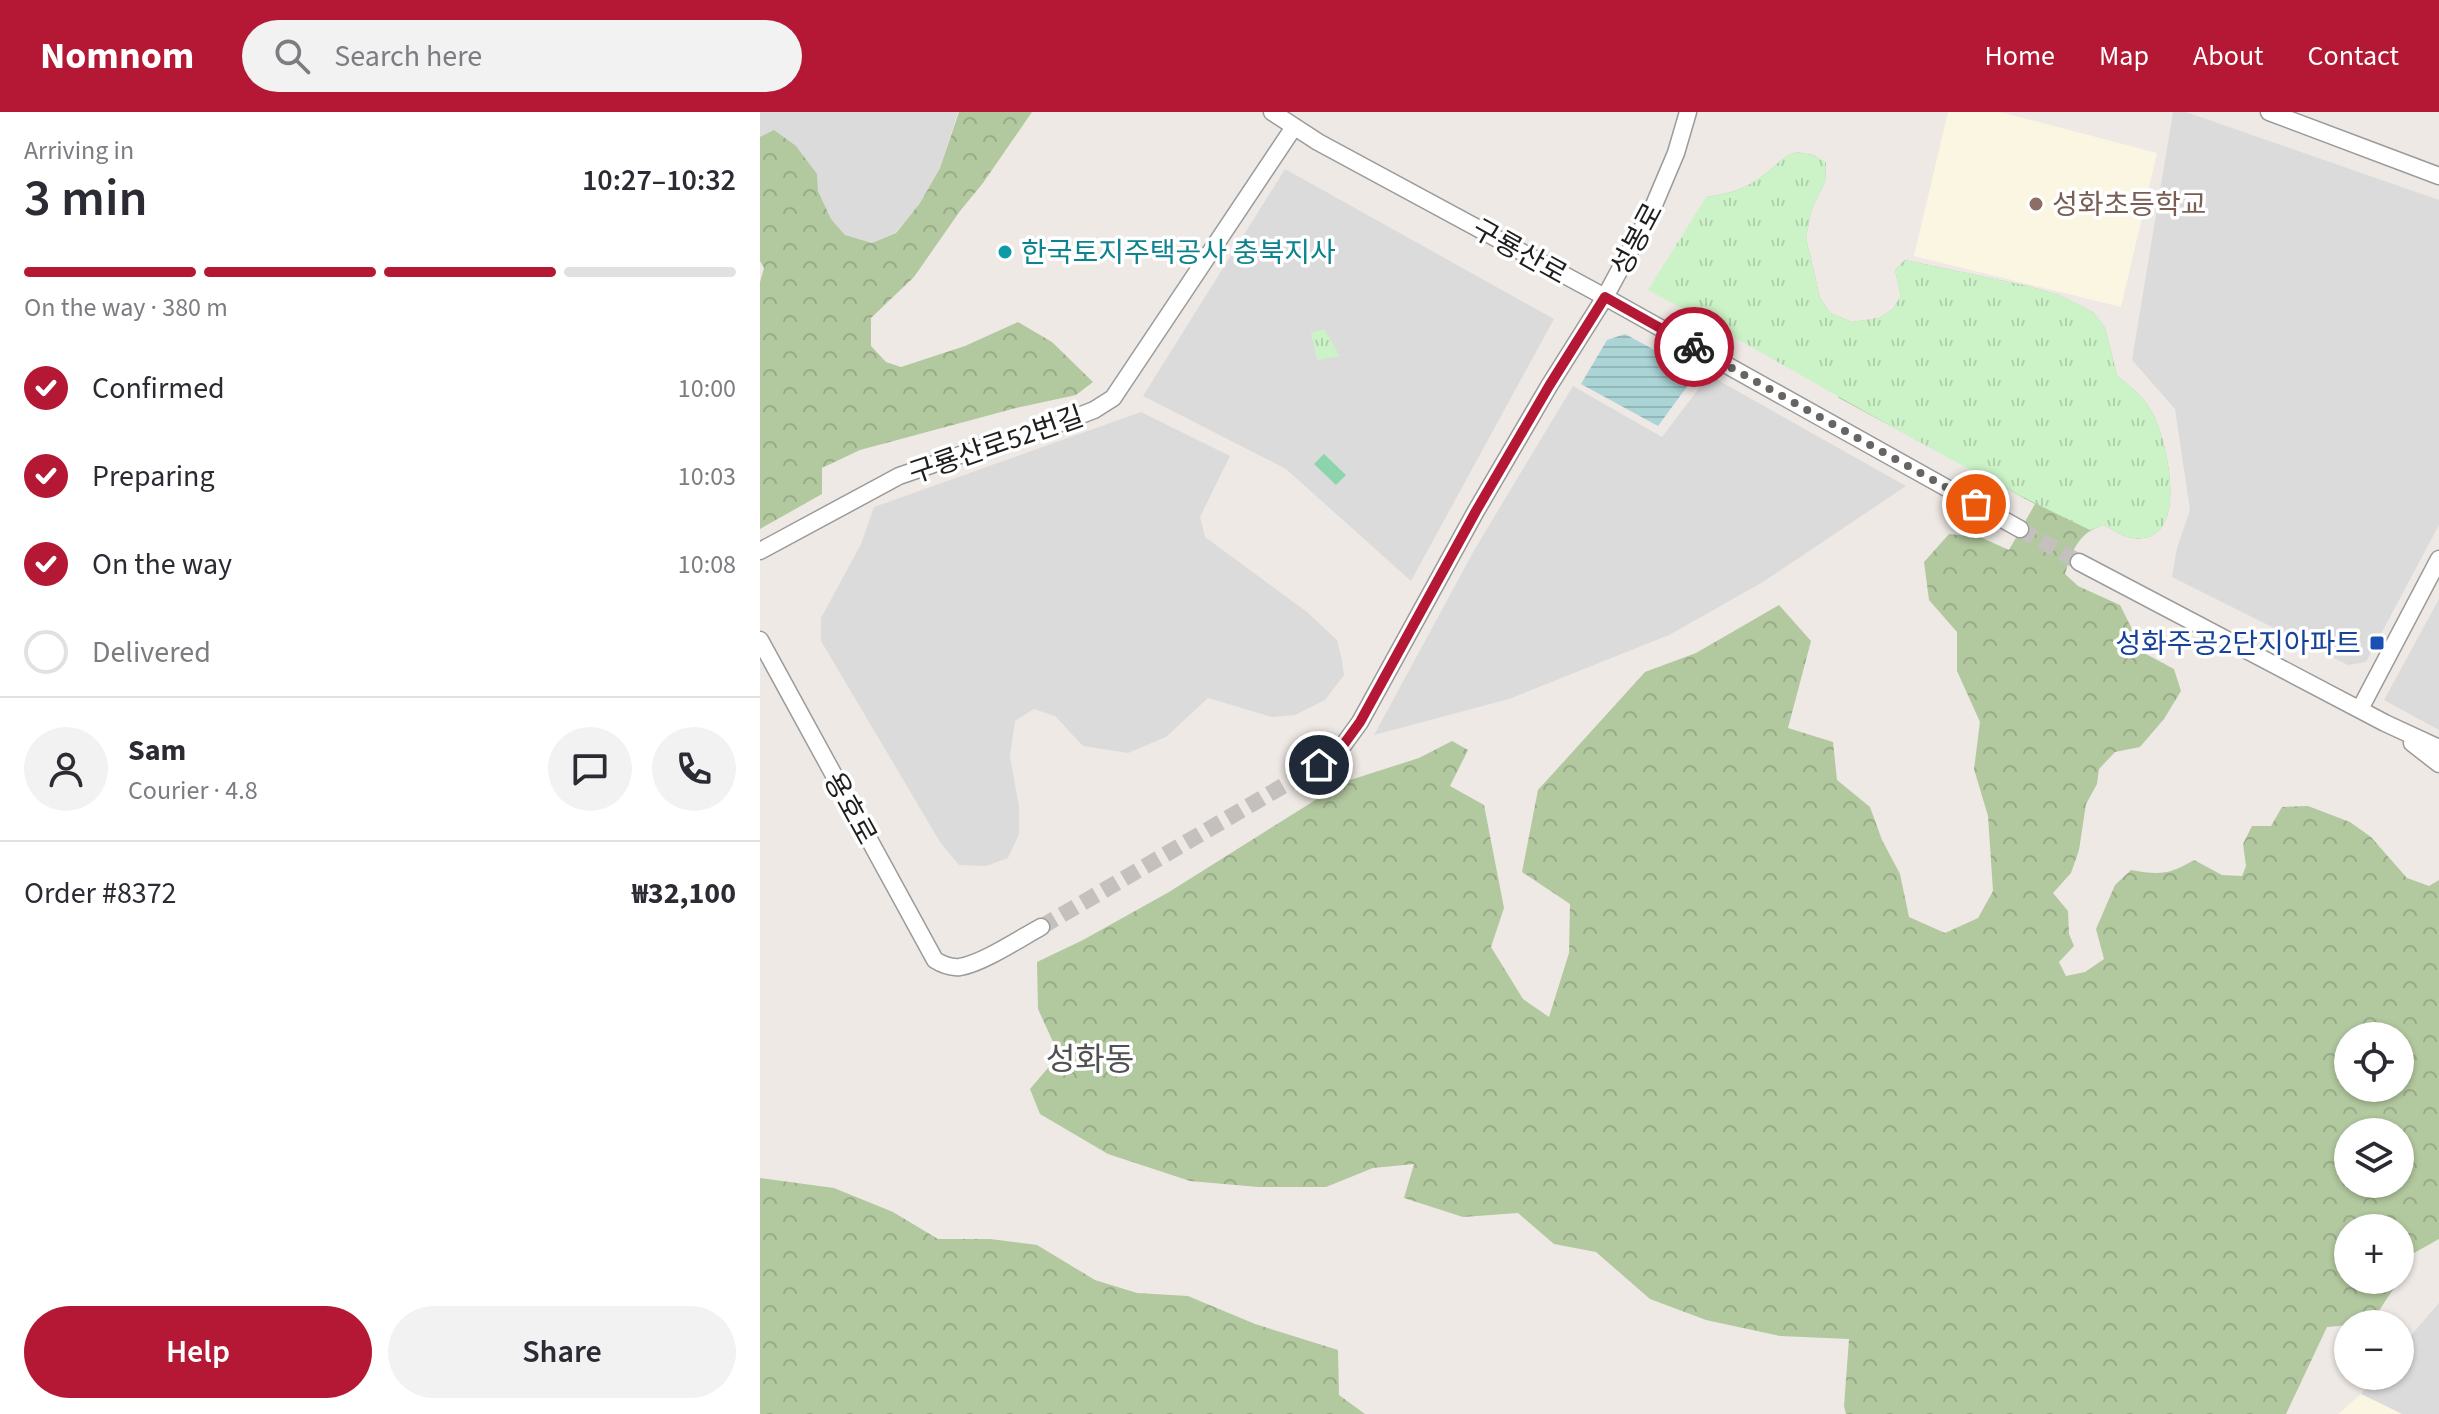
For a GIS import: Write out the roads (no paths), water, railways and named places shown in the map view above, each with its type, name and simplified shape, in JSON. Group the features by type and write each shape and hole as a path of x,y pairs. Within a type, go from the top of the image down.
{"street":[{"name":"구룡산로","path":"1272,112 1318,142 1605,297 2020,529"},
{"name":"성봉로","path":"1319,765 1344,744 1360,722 1476,511 1605,297 1663,188 1688,112"},
{"path":"2269,112 2439,176"},
{"name":"구룡산로52번길","path":"760,551 899,476 1040,431 1094,410 1113,398 1294,127"},
{"path":"2360,709 2439,559"},
{"path":"2079,562 2385,723 2439,748"},
{"name":"용호로","path":"760,640 935,960 951,967 974,962 1041,927"},
{"path":"2385,723 2439,764"}],"water":[{"path":"1625,334 1697,373 1658,426 1581,384 1607,340"}],"tunnel":[{"path":"2020,529 2079,562"},
{"path":"1041,927 1319,765"}],"place":[{"name":"성화초등학교","path":"2036,204"},
{"name":"한국토지주택공사 충북지사","path":"1005,252"},
{"name":"성화주공2단지아파트","path":"2377,643"}],"district":[{"name":"성화동","path":"1090,1059"}]}
